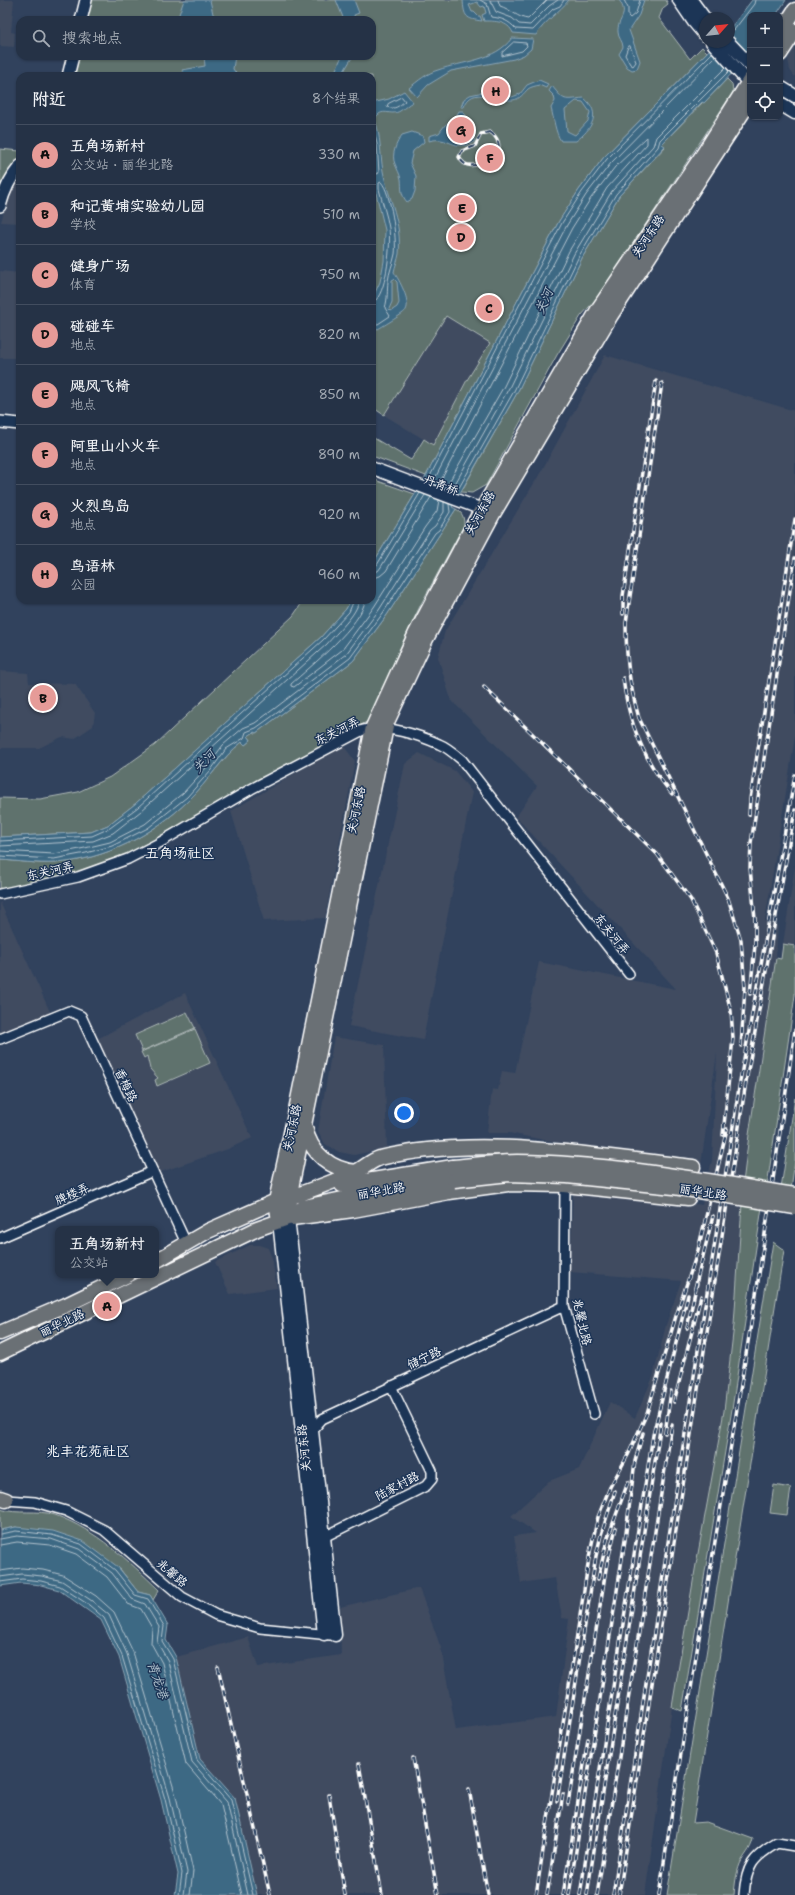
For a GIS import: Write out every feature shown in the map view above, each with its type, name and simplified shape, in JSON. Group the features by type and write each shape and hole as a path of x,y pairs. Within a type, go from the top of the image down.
{"main road":[{"path":"679,0 699,27"},
{"path":"691,0 700,12"},
{"path":"783,28 795,10"},
{"path":"783,49 795,31"},
{"path":"718,48 747,80"},
{"path":"734,48 747,62"},
{"name":"关河东路","path":"486,514 599,308 704,153 747,80"},
{"path":"783,89 795,96"},
{"name":"关河东路","path":"330,1635 304,1444 283,1199 296,1110 379,729 416,633 486,514 611,315 747,106"},
{"path":"783,106 795,113"},
{"name":"关河东路","path":"283,1199 304,1126 379,729"},
{"path":"304,1126 307,1139 314,1150 328,1163 346,1171 398,1175"},
{"path":"283,1199 356,1172 379,1158 420,1152 471,1148 525,1147 693,1167"},
{"name":"丽华北路","path":"159,1276 257,1230 284,1220 304,1207 515,1162 563,1164 662,1174 795,1196"},
{"name":"丽华北路","path":"159,1259 208,1231 283,1199 306,1192 398,1175 509,1174 567,1176 674,1187 795,1207"},
{"path":"284,1220 353,1210 449,1192 508,1184 565,1185 688,1198"},
{"name":"关河东路","path":"284,1220 313,1429 324,1536 330,1635"},
{"name":"丽华北路","path":"1,1332 66,1305 122,1278"},
{"name":"丽华北路","path":"0,1353 154,1278"}],"street":[{"path":"82,16 86,0"},
{"path":"69,72 72,60"},
{"path":"0,206 11,177 16,171"},
{"path":"0,422 16,424"},
{"name":"丹青桥","path":"376,472 486,514"},
{"name":"东关河弄","path":"0,894 78,877 128,859 159,843 251,790 364,730 379,729 406,732 440,744 462,760 629,974"},
{"name":"香梅路","path":"0,1039 69,1011 81,1016 186,1243"},
{"name":"牌楼弄","path":"0,1238 153,1171"},
{"name":"兆馨北路","path":"565,1185 564,1306 594,1414"},
{"name":"储宁路","path":"304,1444 313,1429 322,1419 564,1306"},
{"name":"陆家村路","path":"324,1536 426,1486 432,1479 432,1471 391,1386"},
{"name":"兆馨路","path":"3,1499 35,1502 66,1511 104,1530 182,1597 216,1616 260,1628 330,1635"},
{"path":"744,1895 745,1879 752,1862 760,1853 777,1843 795,1846"}],"shaded area":[{"path":"0,0 14,0 11,32 15,33 14,47 0,46"},
{"path":"795,45 795,77 790,70 788,59"},
{"path":"16,183 16,223 1,222 8,196"},
{"path":"0,271 16,273 16,358 0,358"},
{"path":"446,316 490,343 467,380 433,445 384,415"},
{"path":"605,355 795,411 795,737 765,921 778,924 776,958 749,1135 741,1211 734,1325 724,1411 672,1707 645,1895 207,1895 200,1759 176,1657 248,1637 258,1667 341,1655 340,1607 419,1588 441,1648 456,1730 556,1717 569,1619 562,1618 555,1578 521,1583 514,1536 536,1533 511,1516 549,1481 579,1469 610,1402 635,1418 653,1377 666,1325 681,1281 570,1272 573,1190 645,1195 702,1205 712,1160 717,1053 700,1171 509,1133 487,1133 492,1089 498,1090 502,1071 515,1073 539,962 676,989 516,817 537,786 451,700 438,657 445,631 542,470"},
{"path":"0,671 28,673 29,683 75,684 95,713 93,726 74,739 62,737 39,748 0,748"},
{"path":"343,745 355,761 325,918 264,921 231,811"},
{"path":"419,753 455,771 472,792 423,1040 349,1026 405,764"},
{"path":"795,866 795,946 783,944"},
{"path":"0,902 51,1014 0,1035"},
{"path":"185,993 252,1138 228,1149 158,1173 97,1039"},
{"path":"334,1037 384,1045 387,1148 354,1155 339,1152 325,1144 318,1131"},
{"path":"250,1245 259,1245 268,1248 272,1258 277,1288 230,1294 215,1262"}],"green space":[{"path":"89,0 666,0 668,4 663,8 659,18 690,59 701,48 707,52 604,157 579,190 559,221 426,476 376,457 376,439 411,460 424,439 433,445 467,380 490,343 446,316 384,415 376,410 376,72 74,72 77,60 376,60 376,16 86,16"},
{"path":"727,79 732,84 733,92 597,298 581,316 557,355 486,485 472,493 461,492 517,393 582,258 619,196 665,147 662,144"},
{"path":"0,149 16,151 16,163 0,185"},
{"path":"376,480 415,494 376,558"},
{"path":"456,509 463,516 464,525 421,604 399,650 370,720 126,855 77,873 0,889 0,860 55,863 92,857 127,844 144,835 175,813 196,793 221,762 235,748 242,742 245,745 251,740 248,736 254,732 256,733 353,661 387,615"},
{"path":"301,604 349,604 321,637 135,804 108,825 91,832 0,837 0,798 40,799 78,792 110,777 155,745 293,616"},
{"path":"783,944 795,946 795,995 767,1186 743,1183 776,958 781,959"},
{"path":"187,1012 195,1028 142,1051 135,1035"},
{"path":"195,1029 210,1063 157,1086 155,1080 158,1078 150,1069 147,1056 144,1058 141,1052"},
{"path":"795,1098 795,1160 791,1190 781,1188"},
{"path":"742,1204 762,1207 733,1403 682,1711 672,1707 724,1411 734,1325"},
{"path":"773,1242 784,1250 693,1823 706,1822 753,1839 751,1846 739,1868 734,1895 667,1895"},
{"path":"774,1485 791,1488 787,1515 770,1513"},
{"path":"0,1509 13,1512 48,1513 70,1521 98,1537 111,1547 159,1590 153,1600 150,1595 138,1592 120,1569 16,1527 0,1530"}],"water":[{"path":"184,0 210,0 213,14 215,16 178,16"},
{"path":"336,0 354,0 359,13 354,16 342,16"},
{"path":"463,0 569,0 536,35 513,33 508,26 501,22 484,21 482,15 486,13 484,6 481,7 477,2 469,5 472,12 480,16 482,21 469,18 465,14"},
{"path":"619,0 644,0 639,15 629,30 640,61 637,69 632,70 627,67 619,54 623,47 618,34 618,27 623,10"},
{"name":"关河","path":"752,0 786,0 778,12 747,12 747,57 704,103 702,102 662,144 665,146 619,196 582,258 517,393 452,507 456,509 387,615 353,661 256,733 254,732 248,736 251,740 245,745 242,742 234,748 189,800 175,813 144,835 110,851 74,861 34,863 0,860 0,837 91,832 108,825 135,804 321,637 349,604 376,604 376,558 426,476 559,221 579,190 604,157 711,48 735,48 735,22"},
{"path":"512,38 533,39 531,49 524,55 514,59 451,71 428,85 417,97 409,88 434,71 488,56 505,46"},
{"path":"204,60 234,60 233,69 235,72 183,72 182,70 205,66"},
{"path":"340,60 351,60 343,72 335,72"},
{"path":"539,80 548,84 546,88 539,85 532,87 520,97 513,100 479,95 473,96 468,100 464,107 461,107 464,99 470,95 492,90 497,91 503,96 512,97 520,94 527,85"},
{"path":"552,86 565,99 584,98 593,109 593,121 587,131 576,141 561,141 556,130 551,108 555,101 554,96 549,91","holes":["576,101 583,102 590,112 588,121 575,135 567,131 565,110"]},
{"path":"404,91 413,102 396,113 383,112 376,118 376,102 389,99"},
{"path":"459,111 463,111 475,130 474,142 461,146 442,140 429,141 429,136 439,133 445,125 455,118","holes":["458,122 467,129 466,136 455,138 453,135"]},
{"path":"376,122 383,171 399,232 399,254 394,272 404,291 407,301 406,310 402,314 378,329 376,328 376,290 380,282 384,261 385,230 376,193","holes":["394,279 397,282 399,303 397,307 391,311 389,309 392,302 392,280"]},
{"path":"412,132 423,136 424,142 413,151 410,163 416,176 415,191 412,199 407,202 402,194 401,179 395,164 394,153 396,145 402,135"},
{"name":"青龙港","path":"16,1527 53,1531 83,1541 118,1567 138,1592 150,1595 168,1625 166,1640 176,1657 200,1759 235,1798 257,1895 175,1895 178,1874 161,1800 119,1657 101,1620 59,1590 41,1585 21,1583 0,1586 0,1530"}],"railway":[{"path":"490,132 495,136 498,142 499,148 497,154 482,163 467,165 462,162 459,157 462,151 475,146 481,134 490,132"},
{"path":"623,614 623,596 656,381"},
{"path":"662,383 626,623 629,671 639,718 728,898 741,940 745,988 741,1046"},
{"path":"749,815 750,799 795,519"},
{"path":"750,994 755,945 755,919 750,868 751,843 795,558"},
{"path":"623,678 627,703 634,728 644,752 660,779 672,794"},
{"path":"484,687 657,854 691,900 716,953 731,1011 733,1038 723,1135"},
{"path":"613,1895 740,1081 795,775"},
{"path":"619,1895 746,1082 795,810"},
{"path":"659,1895 697,1650 757,1288 795,1030"},
{"path":"536,1895 590,1552 598,1517 610,1487 628,1455 647,1413 676,1316 698,1250 727,1129"},
{"path":"695,1288 713,1216"},
{"path":"687,1328 697,1283"},
{"path":"580,1895 653,1435 688,1295"},
{"path":"674,1402 701,1296"},
{"path":"665,1433 671,1391"},
{"path":"587,1895 661,1423"},
{"path":"597,1895 672,1425"},
{"path":"569,1895 625,1540 635,1461 643,1433"},
{"path":"598,1579 607,1540 628,1482"},
{"path":"557,1801 596,1556 615,1491"},
{"path":"568,1804 607,1563 616,1528"},
{"path":"218,1667 270,1895"},
{"path":"563,1895 588,1739"},
{"path":"413,1758 438,1895"},
{"path":"359,1764 382,1895"},
{"path":"469,1789 488,1895"},
{"path":"547,1895 563,1794"},
{"path":"329,1795 345,1895"}],"place":[{"name":"鸟语林","path":"496,91"},
{"name":"火烈鸟岛","path":"461,130"},
{"name":"阿里山小火车","path":"490,158"},
{"name":"飓风飞椅","path":"462,208"},
{"name":"碰碰车","path":"461,237"},
{"name":"健身广场","path":"489,308"},
{"name":"和记黄埔实验幼儿园","path":"43,698"},
{"name":"五角场新村","path":"107,1306"}],"district":[{"name":"五角场社区","path":"180,853"},
{"name":"兆丰花苑社区","path":"88,1451"}]}
